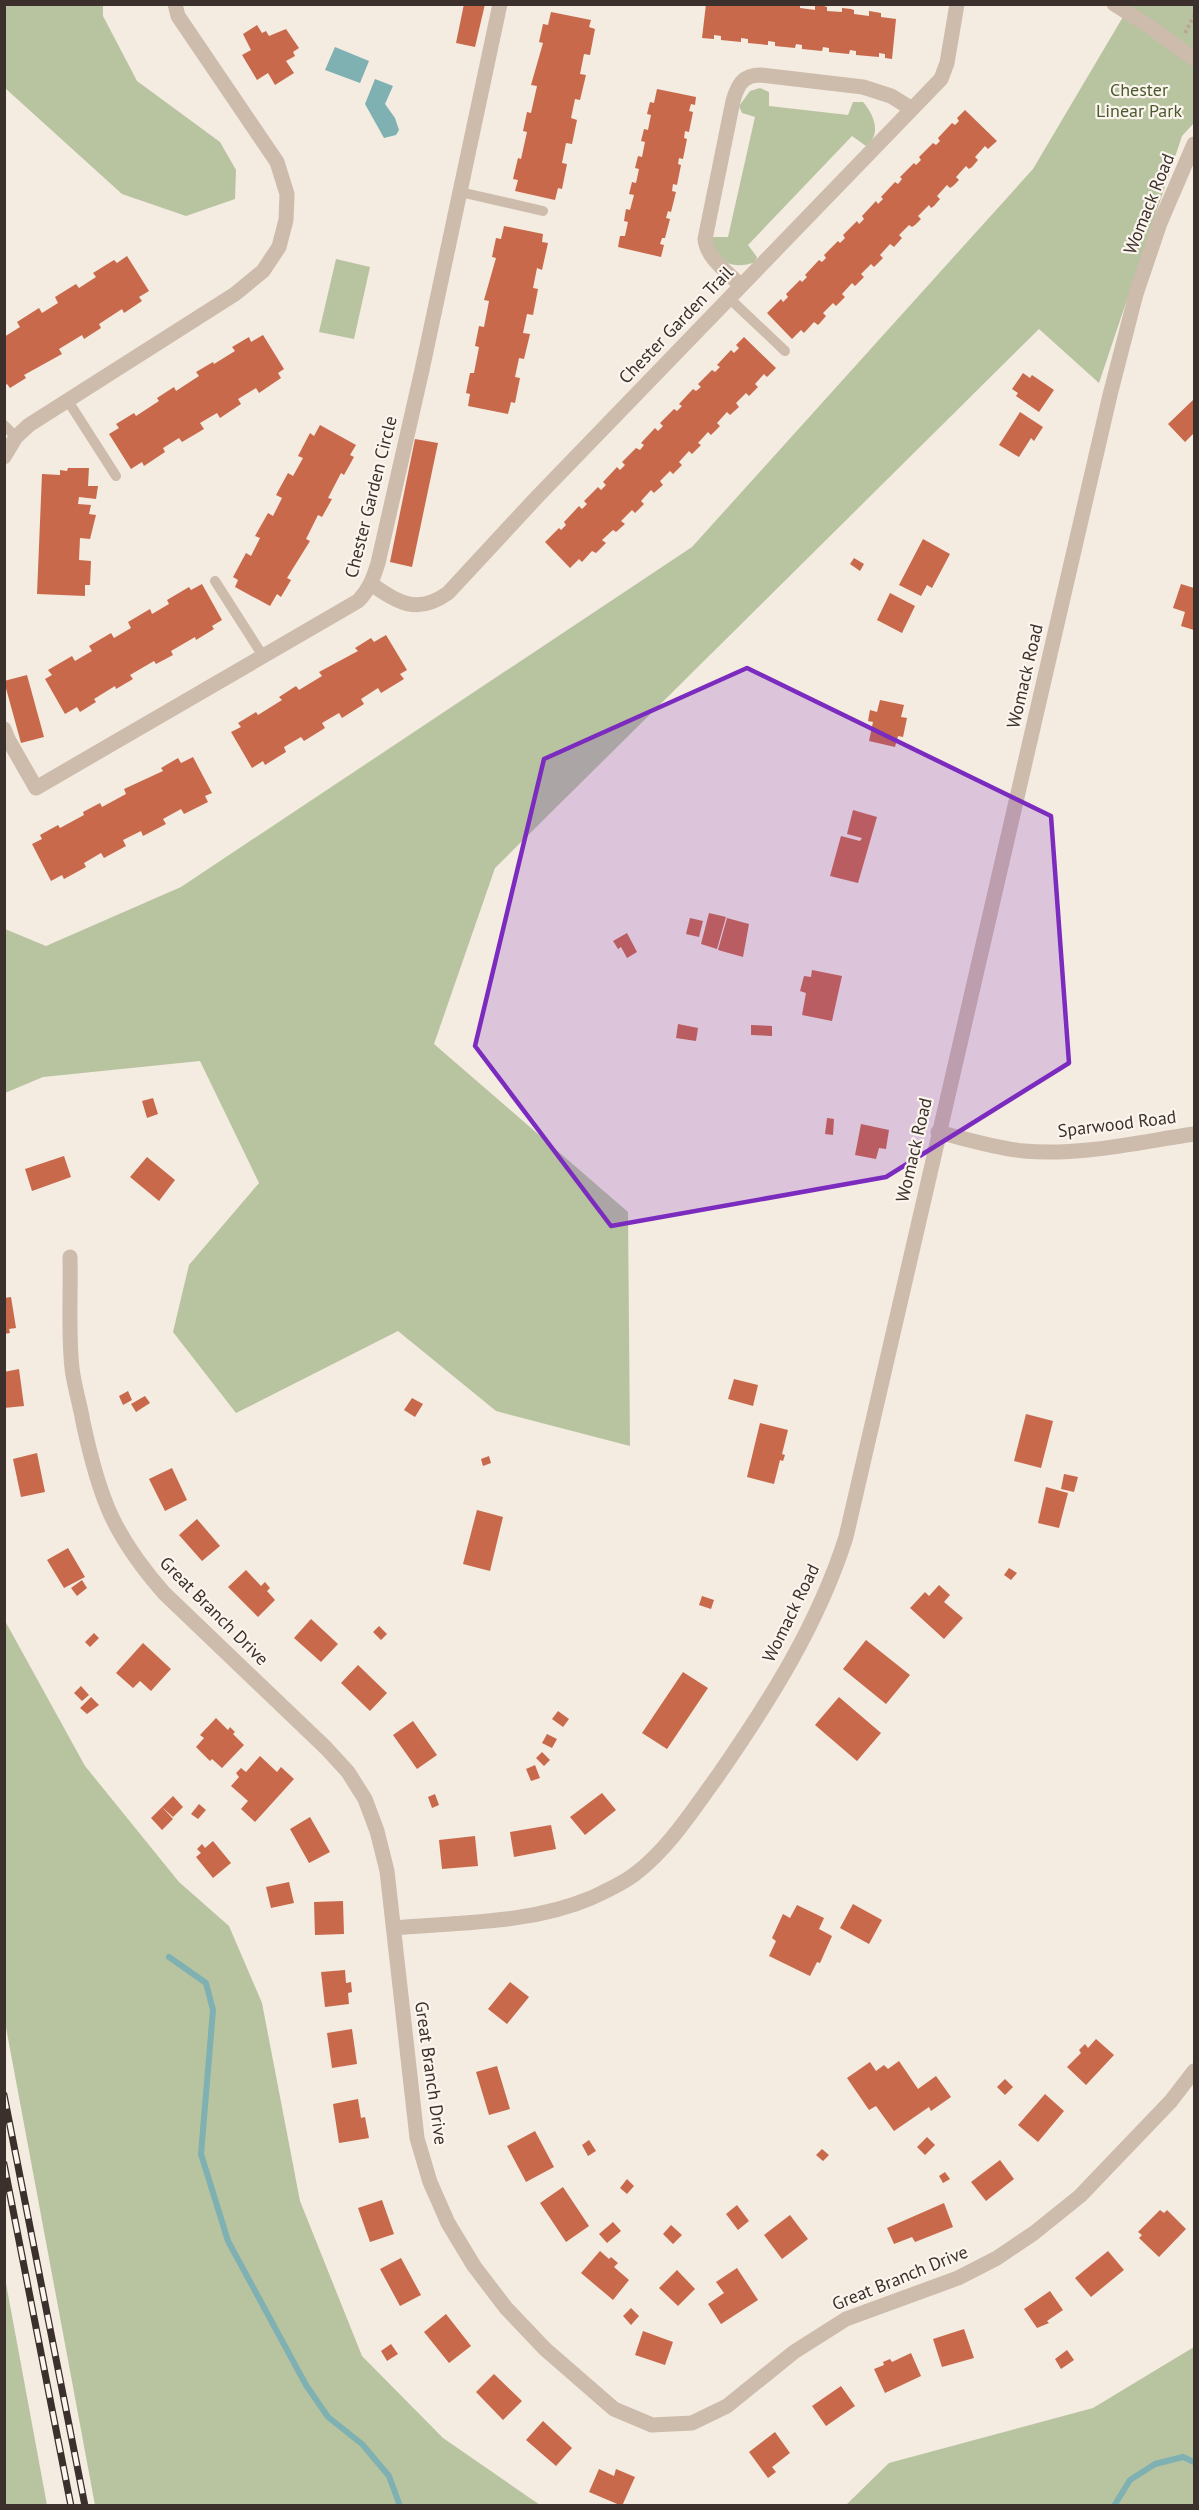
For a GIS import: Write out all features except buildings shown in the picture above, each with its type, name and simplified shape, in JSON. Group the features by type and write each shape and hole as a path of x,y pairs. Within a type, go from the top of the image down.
{"street":[{"path":"4,457 16,437 29,425 235,294 263,271 279,247 286,220 287,194 276,162 178,16 175,4"},
{"name":"Chester Garden Circle","path":"4,729 36,788 358,601 372,584 419,382 500,4"},
{"name":"Chester Garden Trail","path":"372,584 389,597 417,606 434,603 448,593 537,497 941,79 947,63 957,4"},
{"path":"1114,4 1194,59"},
{"path":"741,286 710,255 706,249 705,239 733,101 742,81 750,75 761,75 863,87 891,96 912,108"},
{"name":"Womack Road","path":"394,1928 528,1916 562,1909 614,1887 634,1874 676,1833 751,1728 809,1629 835,1570 846,1537 938,1132 1133,305 1160,223 1194,144"},
{"name":"Sparwood Road","path":"938,1132 1022,1151 1048,1152 1077,1151 1194,1134"},
{"name":"Great Branch Drive","path":"70,1257 72,1368 93,1467 105,1505 119,1534 140,1566 164,1593 326,1748 348,1772 365,1799 377,1831 387,1871 417,2138 430,2182 448,2223 474,2266 506,2308 545,2349 614,2409 652,2425 692,2423 727,2406 794,2352 846,2319 958,2278 997,2258 1034,2233 1080,2196 1171,2102 1194,2071"}],"lane":[{"path":"460,192 543,211"},
{"path":"729,298 785,351"},
{"path":"68,401 116,476"},
{"path":"4,425 16,437"},
{"path":"215,581 263,656"}],"highlighted area":[{"path":"747,668 1051,816 1069,1063 886,1177 611,1226 475,1046 544,759"}],"green space":[{"path":"5,4 103,5 103,16 137,81 220,142 236,170 235,199 186,216 122,194 5,88"},
{"name":"Chester Linear Park","path":"1130,5 1194,5 1194,123 1182,136 1099,383 1039,329 495,868 434,1044 628,1212 630,1446 496,1411 398,1331 236,1413 173,1332 189,1265 259,1183 200,1061 43,1077 5,1093 5,929 46,946 181,887 692,547 1033,169"},
{"path":"760,88 769,92 769,106 848,115 853,102 863,102 873,118 875,130 874,136 866,146 852,136 748,245 757,257 755,262 739,265 725,262 720,258 712,245 711,237 728,237 755,117 742,113 739,106 750,91"},
{"path":"336,259 370,267 354,339 319,332"},
{"path":"4,1619 85,1766 179,1882 229,1926 262,2003 300,2201 362,2356 443,2438 540,2505 95,2505 5,2022"},
{"path":"5,2278 47,2505 5,2505"},
{"path":"1194,2347 1194,2505 846,2505 889,2463 1093,2408"}],"water":[{"path":"335,47 369,61 360,83 325,70"},
{"path":"375,79 393,86 385,104 395,118 399,130 396,135 384,138 365,104"}],"waterway":[{"path":"169,1957 206,1983 213,2010 201,2154 228,2241 306,2385 328,2417 362,2444 389,2476 400,2506"},
{"path":"1114,2506 1130,2480 1155,2464 1183,2457 1194,2462"}],"railway":[{"path":"4,2095 85,2506"},
{"path":"4,2164 71,2506"}]}
